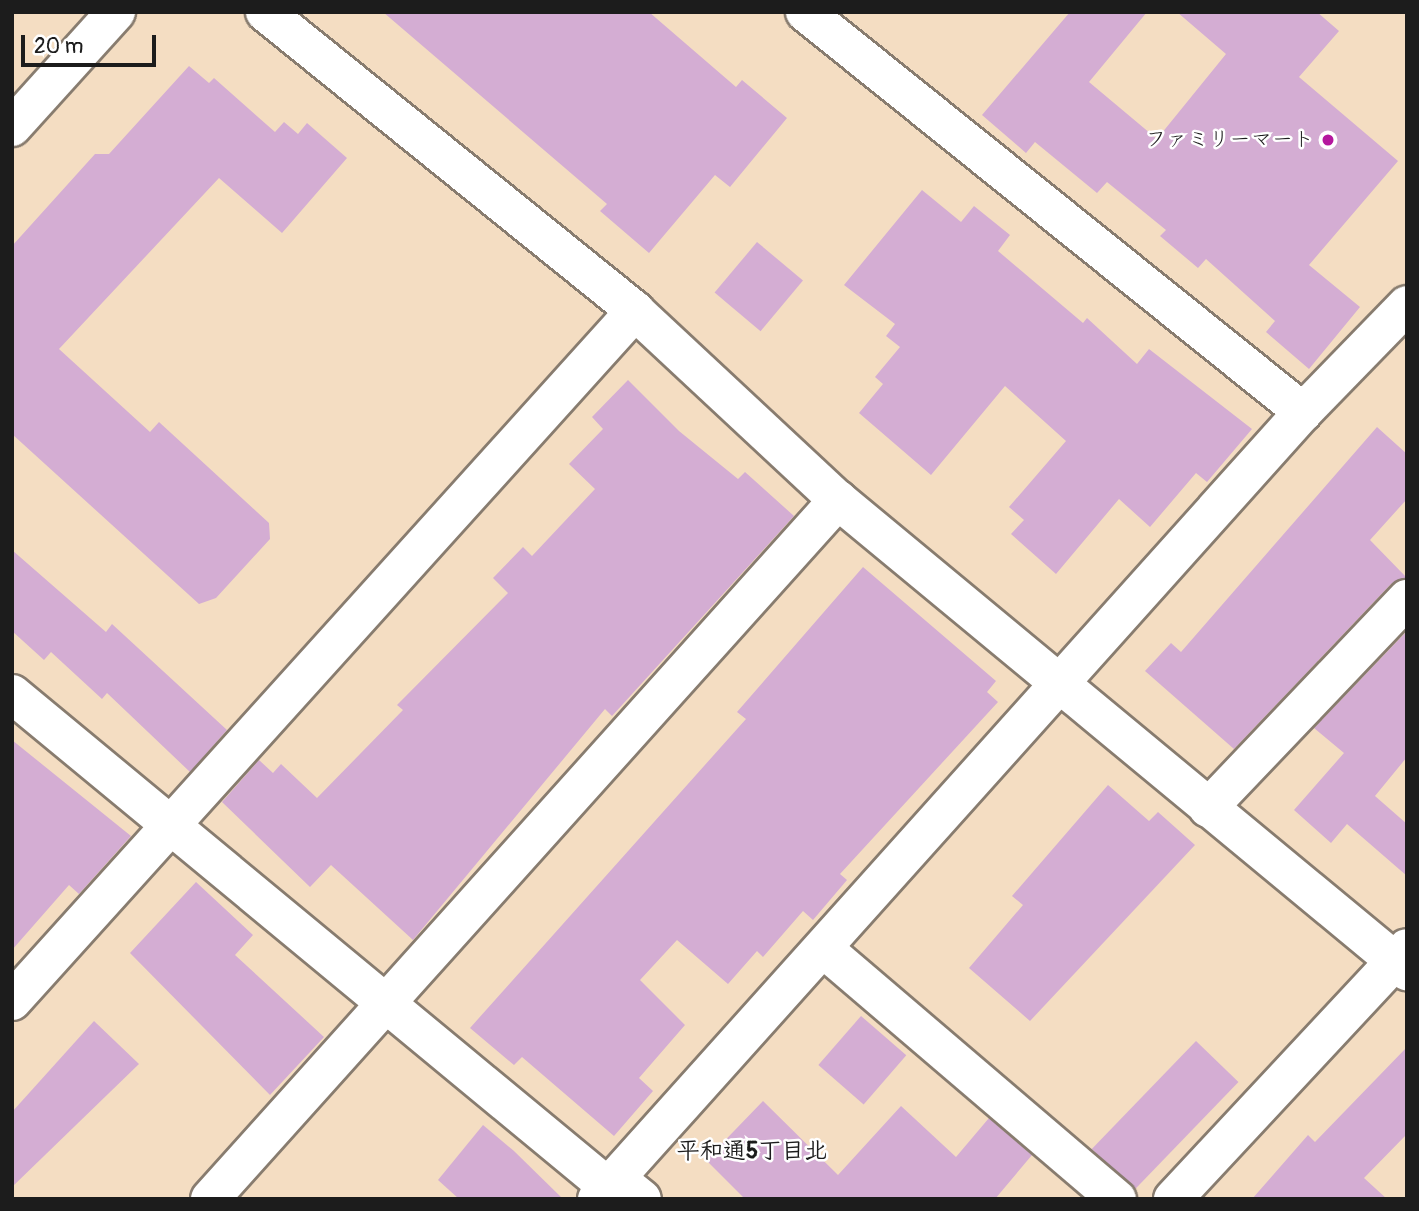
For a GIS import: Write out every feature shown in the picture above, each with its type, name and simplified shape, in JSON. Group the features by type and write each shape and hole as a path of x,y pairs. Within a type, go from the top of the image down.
{"street":[{"path":"12,127 116,12"},
{"path":"265,12 635,311 838,500 1062,687 1209,808 1403,960 1173,1199"},
{"path":"805,12 1303,412"},
{"path":"12,694 386,1006 616,1191 825,950 1062,687 1303,412 1407,305"},
{"path":"12,1001 635,311"},
{"path":"210,1199 838,500"},
{"path":"1209,808 1407,599"},
{"path":"825,950 1117,1199"}],"building":[{"path":"383,12 649,12 736,87 742,80 787,118 730,187 715,175 649,253 600,211 607,204"},
{"path":"1070,12 1147,12 1089,82 1157,139 1226,54 1177,12 1317,12 1339,31 1299,77 1398,161 1309,265 1360,307 1309,369 1266,332 1275,321 1206,259 1198,268 1160,236 1166,230 1107,182 1097,193 1035,142 1026,153 982,115"},
{"path":"189,66 209,83 214,78 275,132 284,122 298,134 307,123 347,158 282,233 219,178 59,349 150,432 159,422 269,523 270,539 216,598 199,604 12,434 12,246 95,154 109,154"},
{"path":"922,190 961,222 974,206 1010,235 998,251 1083,323 1087,318 1137,364 1149,349 1252,429 1207,482 1196,473 1150,527 1119,499 1056,574 1011,534 1024,520 1009,507 1066,441 1005,386 931,475 859,413 883,384 875,377 900,347 886,336 895,324 844,285"},
{"path":"757,242 803,281 761,331 715,293"},
{"path":"628,380 679,431 738,479 745,472 794,516 612,716 605,709 413,940 331,865 310,887 222,802 259,760 273,773 281,764 317,798 403,710 397,705 508,593 493,578 523,547 532,556 595,489 569,464 603,429 592,417"},
{"path":"1377,427 1407,454 1407,499 1370,540 1407,578 1391,584 1234,749 1145,671 1171,643 1181,652"},
{"path":"12,550 106,632 112,624 227,730 190,772 107,693 102,699 51,652 44,660 12,631"},
{"path":"863,567 996,681 987,692 998,702 840,874 847,880 813,920 803,911 763,957 757,951 728,984 677,940 640,980 685,1025 639,1078 653,1091 614,1136 522,1057 514,1065 470,1028 746,719 737,712"},
{"path":"1407,631 1407,757 1375,796 1407,824 1407,876 1347,824 1331,843 1294,810 1344,753 1314,728"},
{"path":"12,740 131,836 79,894 69,885 12,950"},
{"path":"1108,785 1149,821 1158,812 1195,845 1030,1021 969,968 1023,905 1012,896"},
{"path":"196,882 253,935 235,955 324,1037 270,1095 130,953"},
{"path":"861,1016 906,1055 864,1104 818,1065"},
{"path":"94,1021 139,1064 12,1187 12,1112"},
{"path":"1196,1041 1238,1082 1134,1190 1092,1149"},
{"path":"1407,1047 1407,1134 1364,1178 1387,1199 1252,1199 1308,1135 1315,1142"},
{"path":"763,1101 838,1175 901,1106 956,1157 989,1118 1032,1155 995,1199 745,1199 706,1160"},
{"path":"483,1125 563,1199 459,1199 438,1180"}],"place":[{"name":"ファミリーマート","path":"1328,140"}],"district":[{"name":"平和通5丁目北","path":"752,1151"}]}
